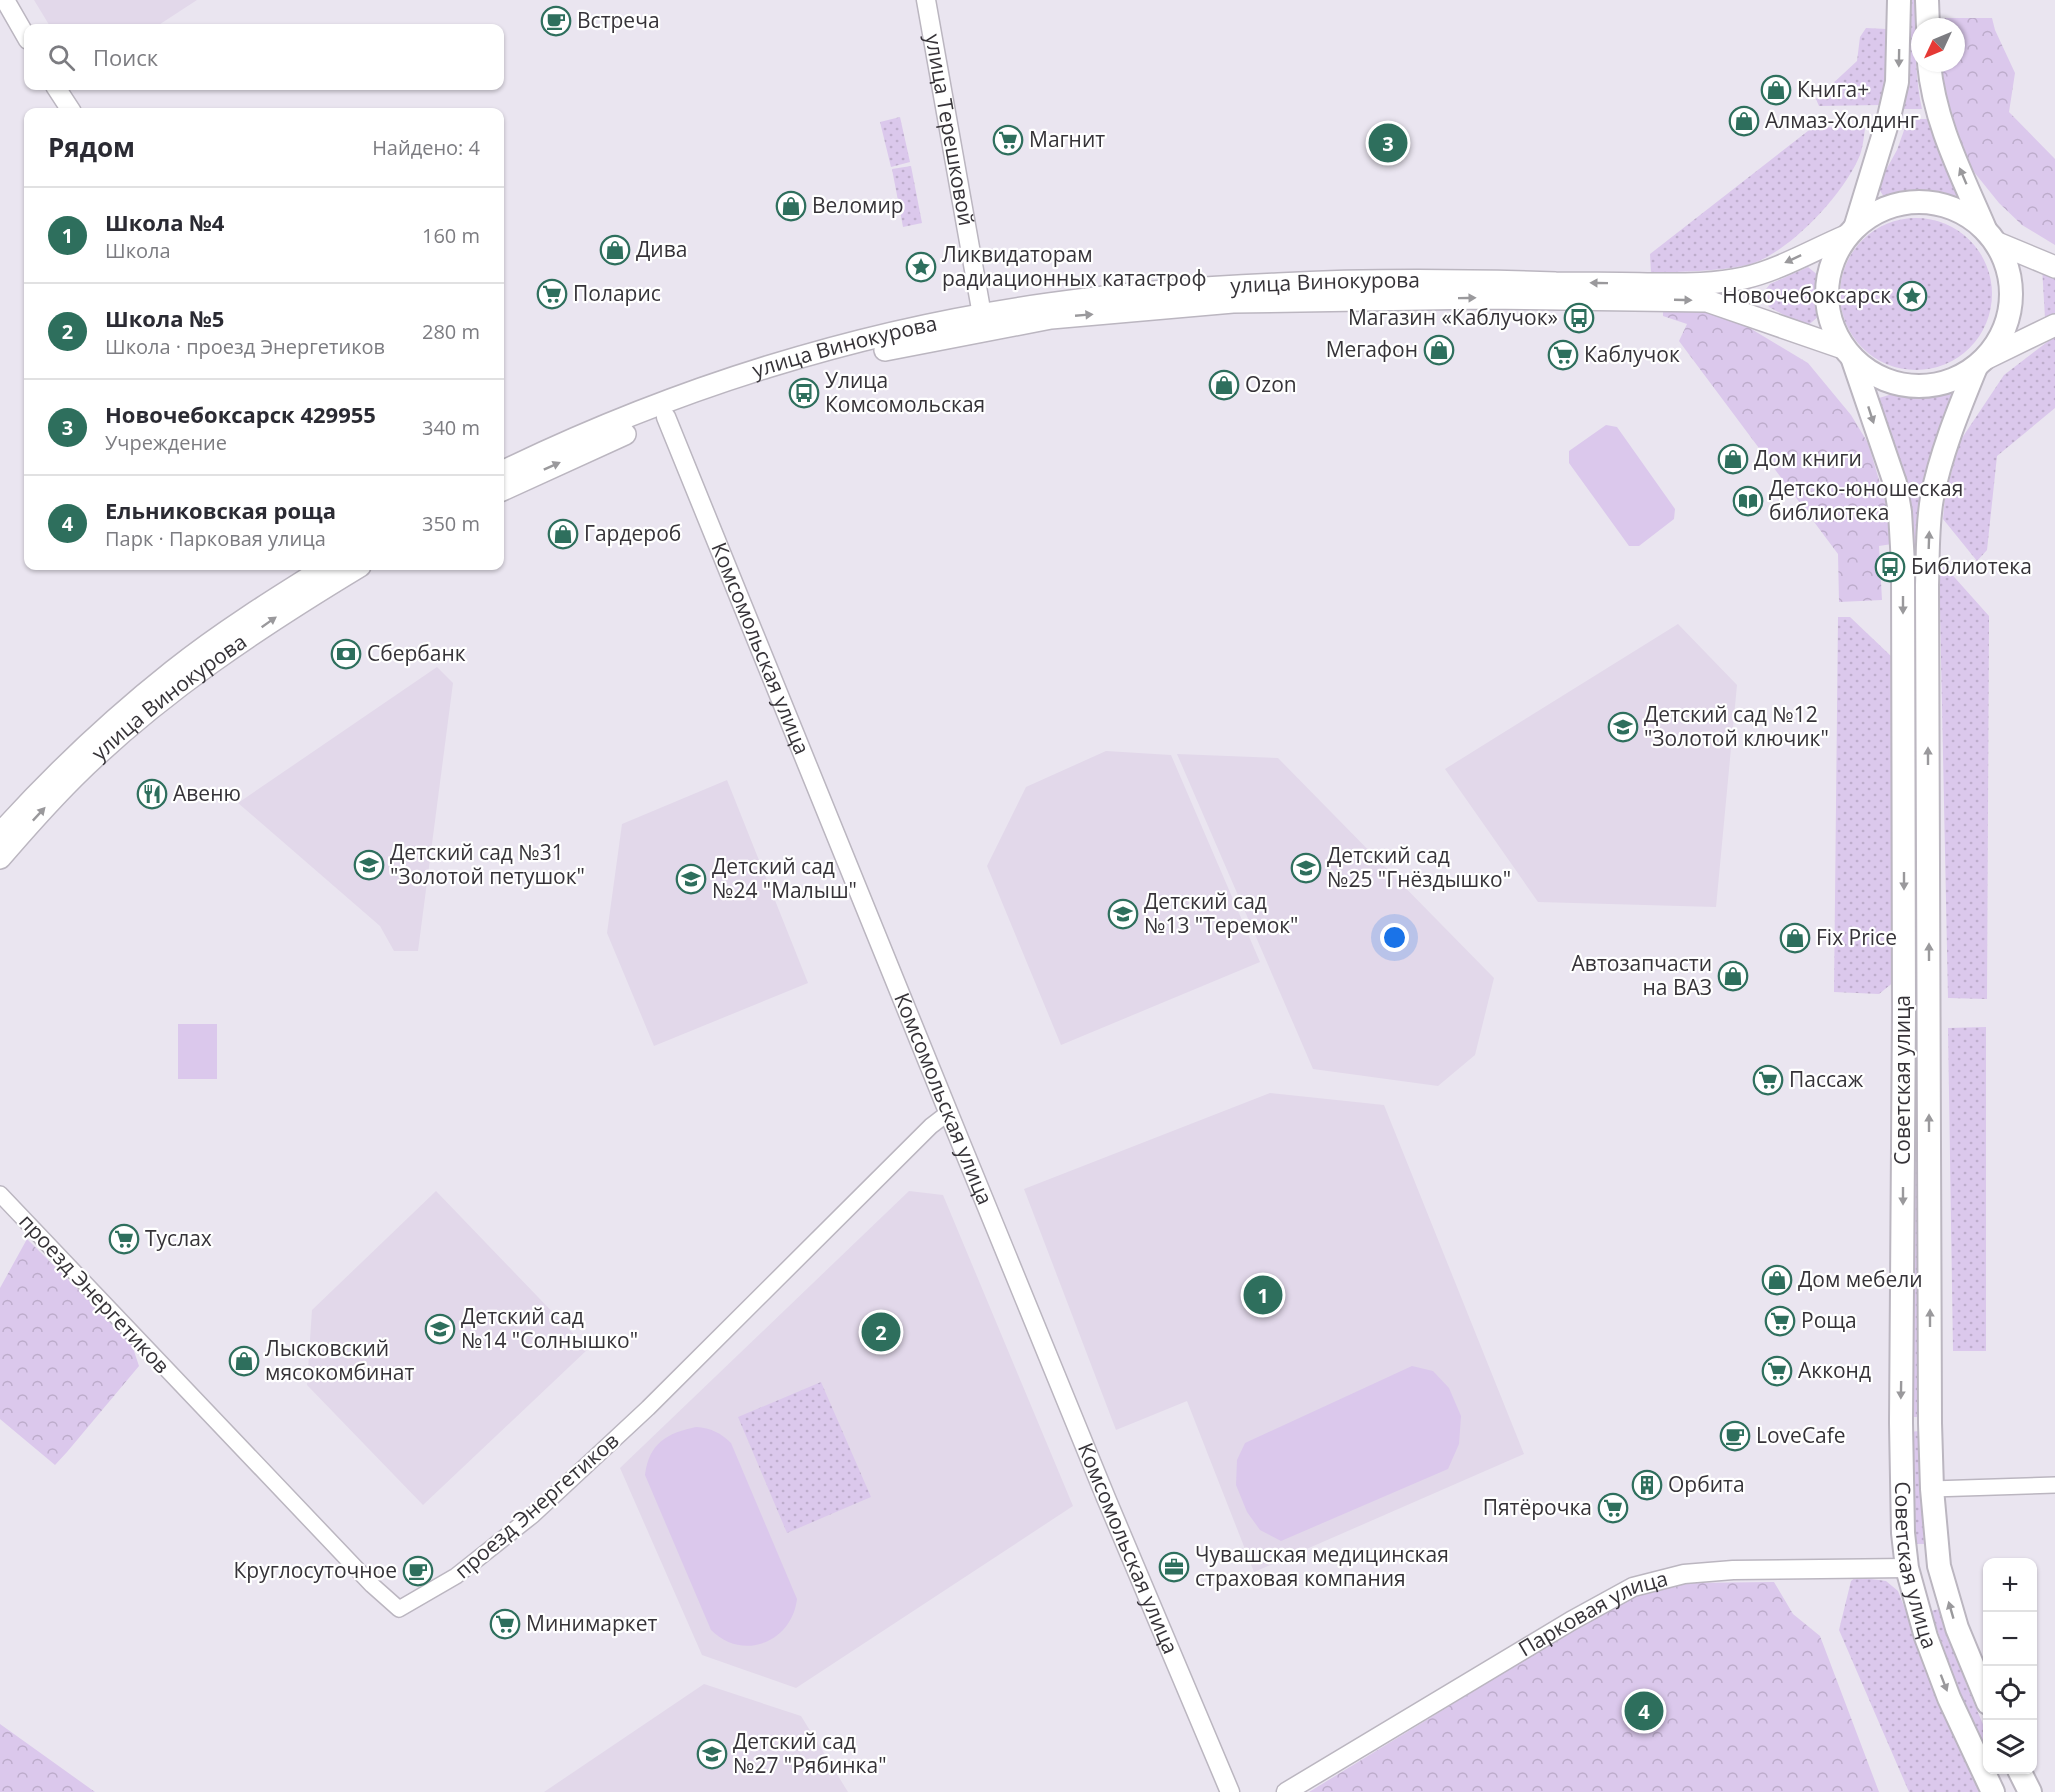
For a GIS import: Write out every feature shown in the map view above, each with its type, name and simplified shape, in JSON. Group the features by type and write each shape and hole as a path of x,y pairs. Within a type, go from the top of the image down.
{"main road":[{"path":"1899,0 1898,82 1889,117 1851,230 1832,260 1826,291 1832,328 1848,354 1870,374 1889,382 1923,387 1944,384 1961,377 1981,363 2055,325"},
{"path":"1927,0 1928,18"},
{"path":"1930,72 1934,99 1942,126 1990,236 2004,258 2009,273 2010,308 2006,326 1997,343 1981,363"},
{"path":"1851,230 1879,210 1909,202 1928,202 1949,207 1969,216 1990,236 2055,267"},
{"name":"улица Винокурова","path":"504,488 714,384 791,359 882,336 983,322 1158,291 1412,279 1716,283 1766,271 1851,230"},
{"name":"улица Винокурова","path":"1050,311 1233,302 1485,298 1678,299 1707,301 1848,354"},
{"name":"Советская улица","path":"1848,354 1895,483 1900,512 1903,564 1901,1475 1907,1568 1926,1637 1946,1688 1994,1792"},
{"name":"Советская улица","path":"1981,363 1959,411 1940,467 1932,499 1929,540 1930,1423 1932,1489 1939,1566 1957,1628 1983,1691"},
{"name":"улица Винокурова","path":"504,471 527,459 663,411"},
{"name":"улица Винокурова","path":"0,858 174,670 217,638 338,570"},
{"name":"улица Винокурова","path":"0,834 64,766 123,723"},
{"name":"Парковая улица","path":"1907,1568 1939,1566"},
{"path":"2021,1774 2030,1792"}],"street":[{"path":"6,0 24,33"},
{"name":"улица Терешковой","path":"926,0 983,322"},
{"path":"58,90 69,108"},
{"name":"Комсомольская улица","path":"663,411 1106,1498 1230,1792"},
{"name":"проезд Энергетиков","path":"0,1194 372,1585 399,1609 456,1576 532,1515 648,1408 931,1126 948,1113"},
{"path":"1932,1489 2055,1485"},
{"name":"Парковая улица","path":"1286,1792 1571,1621 1633,1587 1684,1574 1733,1570 1907,1568"}],"shaded area":[{"path":"34,0 197,0 160,24 49,24"},
{"name":"Детский сад №12 \"Золотой ключик\"","path":"1678,624 1737,685 1716,907 1538,902 1445,769"},
{"name":"Детский сад №31 \"Золотой петушок\"","path":"437,667 453,683 418,951 394,951 380,926 238,803"},
{"name":"Детский сад №13 \"Теремок\"","path":"1106,751 1171,755 1260,962 1061,1045 987,866 1026,787"},
{"name":"Детский сад №25 \"Гнёздышко\"","path":"1177,754 1278,758 1494,978 1475,1055 1438,1086 1313,1069"},
{"name":"Детский сад №24 \"Малыш\"","path":"727,780 808,983 654,1046 607,933 622,824"},
{"path":"1270,1093 1384,1105 1524,1454 1254,1572 1187,1401 1116,1430 1024,1189"},
{"name":"Детский сад №14 \"Солнышко\"","path":"436,1191 588,1349 423,1505 307,1385 312,1310"},
{"path":"909,1191 943,1195 1073,1506 796,1688 702,1655 620,1468"},
{"name":"Детский сад №27 \"Рябинка\"","path":"704,1684 801,1716 848,1792 544,1792"}],"green space":[{"path":"1908,0 1916,0 1916,18 1911,18 1911,72 1917,72 1922,109 1899,109"},
{"path":"1965,18 1992,18 1995,30 2015,73 2009,112 2055,159 2055,245 2022,225 1999,203 1974,172 1948,125 1936,72 1965,72"},
{"path":"1866,28 1887,29 1894,40 1882,105 1819,106 1816,99 1857,61 1860,37"},
{"path":"900,117 910,162 891,167 880,122"},
{"path":"1908,119 1931,119 1962,191 1950,200 1917,191 1884,197 1877,186 1897,150"},
{"path":"1813,127 1865,128 1861,152 1853,170 1828,204 1797,236 1763,259 1747,265 1711,270 1651,273 1650,254"},
{"path":"911,166 922,223 903,227 892,169"},
{"path":"1916,218 1931,219 1945,224 1970,240 1986,265 1991,279 1991,309 1986,323 1970,348 1945,364 1931,369 1916,370 1901,369 1887,364 1862,348 1846,323 1841,309 1840,294 1841,279 1846,265 1862,240 1887,224 1901,219"},
{"path":"1808,267 1819,276 1819,316 1806,327 1769,307 1763,293 1770,284"},
{"path":"2042,267 2055,273 2055,314 2045,318"},
{"path":"1663,304 1698,307 1743,324 1808,363 1851,415 1868,443 1888,510 1892,544 1879,546 1882,600 1839,602 1838,554 1679,341 1687,324 1663,316"},
{"path":"2055,336 2055,408 1997,456 1987,550 1977,561 1943,519 1945,496 1960,441 2004,375"},
{"path":"1951,393 1957,399 1945,428 1919,902 1910,902 1907,491 1894,441 1879,407 1879,398 1889,395 1930,397"},
{"path":"1606,425 1617,427 1675,509 1674,519 1639,546 1629,546 1569,463 1569,451"},
{"path":"1939,560 1989,616 1987,999 1948,998"},
{"path":"1838,617 1850,617 1892,657 1895,981 1879,994 1834,992"},
{"path":"1918,1018 1920,1417 1911,1417 1910,1019"},
{"path":"178,1024 217,1024 217,1079 178,1079"},
{"path":"1986,1027 1986,1351 1953,1351 1948,1028"},
{"path":"27,1239 131,1342 139,1366 55,1465 0,1419 0,1288"},
{"path":"1412,1366 1433,1371 1449,1388 1461,1416 1459,1444 1448,1469 1281,1541 1260,1530 1247,1512 1236,1485 1237,1460 1245,1443"},
{"path":"821,1382 871,1497 787,1533 738,1417"},
{"path":"696,1427 715,1432 731,1443 797,1599 793,1614 786,1626 764,1643 751,1646 737,1645 724,1640 711,1630 645,1475 651,1455 661,1441 668,1436"},
{"path":"1919,1431 1924,1544 1916,1544 1910,1432"},
{"path":"1856,1577 1886,1581 1898,1591 1961,1753 1979,1792 1909,1792 1839,1630 1851,1581"},
{"path":"1774,1582 1793,1614 1820,1636 1879,1792 1309,1792 1575,1629 1618,1600 1689,1583"},
{"path":"1939,1609 1983,1724 1983,1743 1957,1688 1931,1611"},
{"path":"0,1724 95,1792 0,1792"}],"place":[{"name":"Встреча","path":"556,21"},
{"name":"Книга+","path":"1776,90"},
{"name":"Алмаз-Холдинг","path":"1744,121"},
{"name":"Магнит","path":"1008,140"},
{"name":"Новочебоксарск 429955","path":"1388,143"},
{"name":"Веломир","path":"791,206"},
{"name":"Дива","path":"615,250"},
{"name":"Ликвидаторам радиационных катастроф","path":"921,267"},
{"name":"Поларис","path":"552,294"},
{"name":"Новочебоксарск","path":"1912,296"},
{"name":"Магазин «Каблучок»","path":"1579,318"},
{"name":"Мегафон","path":"1439,350"},
{"name":"Каблучок","path":"1563,355"},
{"name":"Ozon","path":"1224,385"},
{"name":"Улица Комсомольская","path":"804,393"},
{"name":"Дом книги","path":"1733,459"},
{"name":"Детско-юношеская библиотека","path":"1748,501"},
{"name":"Гардероб","path":"563,534"},
{"name":"Библиотека","path":"1890,567"},
{"name":"Сбербанк","path":"346,654"},
{"name":"Детский сад №12 \"Золотой ключик\"","path":"1623,727"},
{"name":"Авеню","path":"152,794"},
{"name":"Детский сад №31 \"Золотой петушок\"","path":"369,865"},
{"name":"Детский сад №25 \"Гнёздышко\"","path":"1306,868"},
{"name":"Детский сад №24 \"Малыш\"","path":"691,879"},
{"name":"Детский сад №13 \"Теремок\"","path":"1123,914"},
{"name":"Fix Price","path":"1795,938"},
{"name":"Автозапчасти на ВАЗ","path":"1733,976"},
{"name":"Пассаж","path":"1768,1080"},
{"name":"Туслах","path":"124,1239"},
{"name":"Дом мебели","path":"1777,1280"},
{"name":"Школа №4","path":"1263,1295"},
{"name":"Роща","path":"1780,1321"},
{"name":"Детский сад №14 \"Солнышко\"","path":"440,1329"},
{"name":"Школа №5","path":"881,1332"},
{"name":"Лысковский мясокомбинат","path":"244,1361"},
{"name":"Акконд","path":"1777,1371"},
{"name":"LoveCafe","path":"1735,1436"},
{"name":"Орбита","path":"1647,1485"},
{"name":"Пятёрочка","path":"1613,1508"},
{"name":"Чувашская медицинская страховая компания","path":"1174,1567"},
{"name":"Круглосуточное","path":"418,1571"},
{"name":"Минимаркет","path":"505,1624"},
{"name":"Ельниковская роща","path":"1644,1711"},
{"name":"Детский сад №27 \"Рябинка\"","path":"712,1754"}]}
